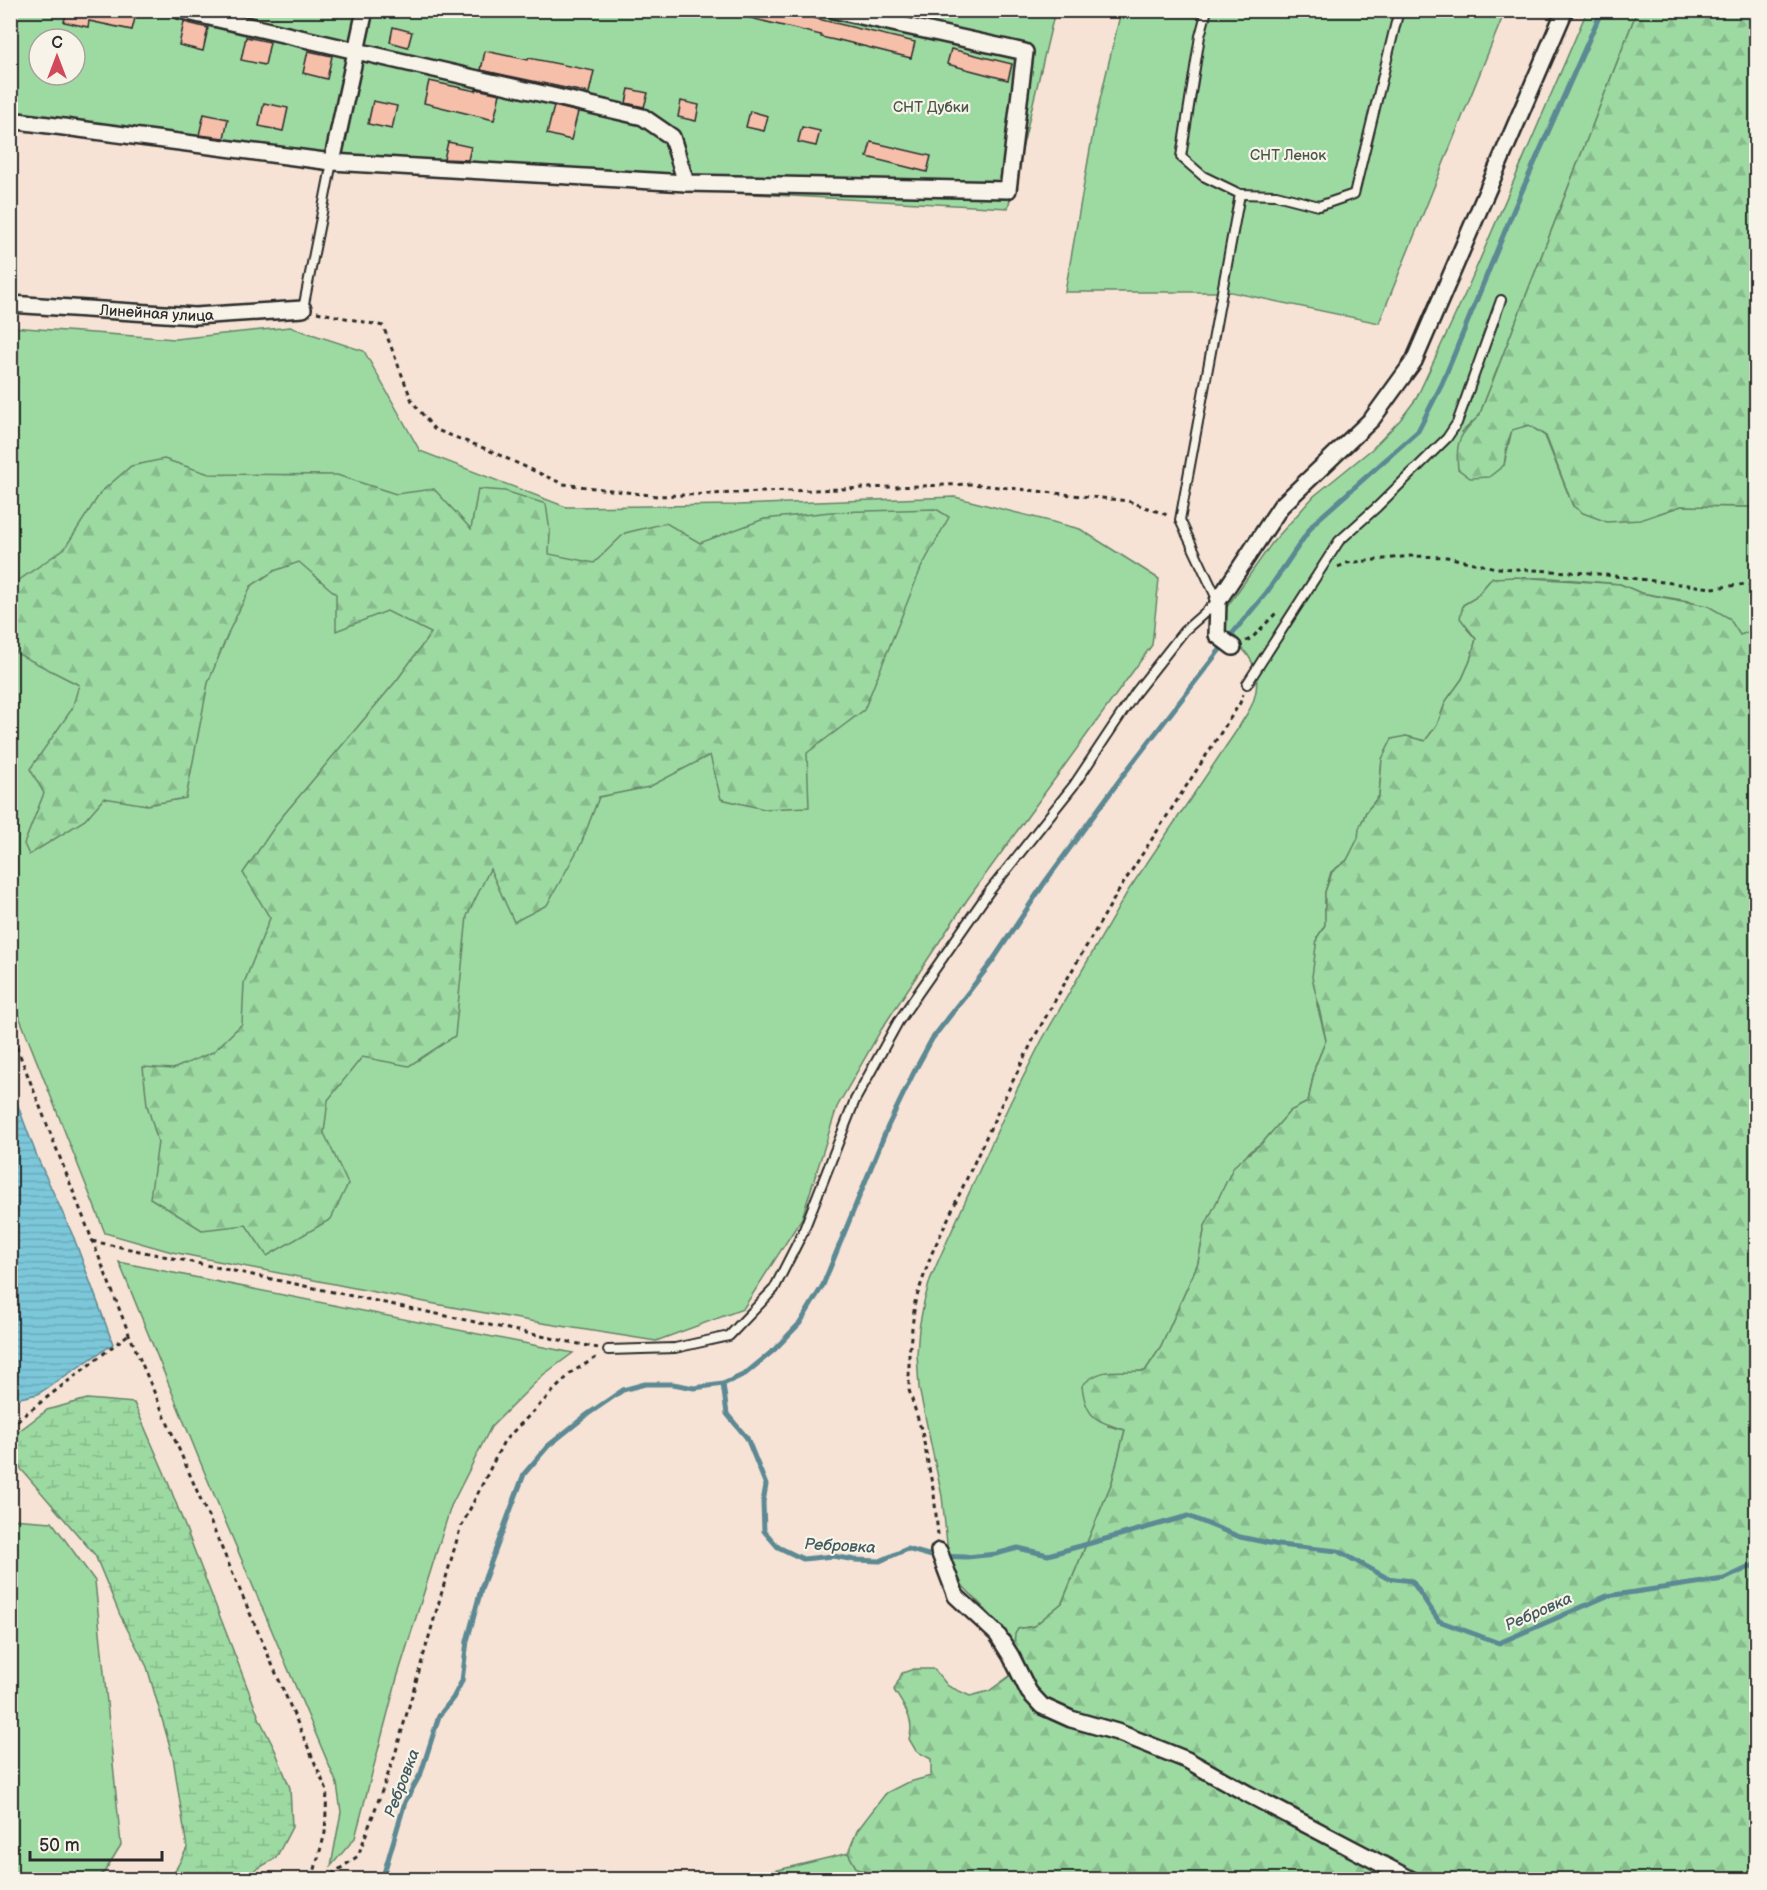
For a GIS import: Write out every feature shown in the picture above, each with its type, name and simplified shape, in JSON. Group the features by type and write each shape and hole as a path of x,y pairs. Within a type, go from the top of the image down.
{"street":[{"path":"179,10 643,117 672,137 686,183"},
{"path":"332,162 365,10"},
{"path":"10,120 332,162 686,183 1008,190 1025,52 833,10"},
{"path":"1233,647 1217,635 1218,601 1281,506 1372,419 1414,361 1565,10"},
{"name":"Линейная улица","path":"10,304 195,316 303,309"},
{"path":"939,1551 956,1596 997,1634 1029,1692 1042,1706 1071,1719 1117,1732 1187,1760 1412,1880"}],"lane":[{"path":"1207,10 1200,36 1181,157 1203,176 1240,194 1276,195 1319,206 1354,194 1399,10"},
{"path":"303,309 332,162"},
{"path":"608,1350 675,1348 729,1336 774,1289 803,1232 855,1100 898,1022 988,893 1074,786 1136,692 1184,631 1218,601 1180,520 1240,194"},
{"path":"1247,684 1339,541 1447,438 1457,423 1501,300"}],"path":[{"path":"303,309 383,326 412,401 434,429 486,449 563,484 657,496 972,484 1128,501 1180,520"},
{"path":"1316,576 1355,562 1411,556 1438,557 1496,568 1590,573 1712,588 1747,584 1756,588"},
{"path":"1233,647 1252,638 1281,608"},
{"path":"939,1551 934,1494 922,1432 909,1390 909,1354 915,1302 931,1255 1041,1026 1121,887 1240,703 1247,684"},
{"path":"10,1030 129,1334 327,1791 325,1833 312,1880"},
{"path":"92,1241 608,1350"},
{"path":"10,1426 129,1334"},
{"path":"324,1880 358,1856 394,1758 460,1528 504,1441 572,1372 608,1350"}],"green space":[{"name":"СНТ Дубки","path":"11,11 1055,11 1008,208 392,174 332,162 11,120"},
{"name":"СНТ Ленок","path":"1121,11 1505,11 1379,323 1231,292 1065,292 1095,121"},
{"path":"1587,11 1637,11 1479,416 1462,432 1504,465 1512,429 1529,425 1545,436 1573,506 1640,520 1681,506 1756,507 1756,629 1739,636 1729,618 1688,601 1641,593 1620,584 1552,578 1492,578 1475,598 1463,605 1467,629 1476,639 1462,679 1446,701 1437,725 1425,741 1406,736 1382,759 1379,796 1366,812 1359,829 1359,838 1347,860 1331,872 1325,892 1325,925 1317,938 1317,1005 1326,1040 1315,1067 1308,1102 1290,1111 1264,1141 1249,1152 1205,1226 1198,1263 1161,1347 1145,1371 1131,1372 1108,1426 1125,1430 1112,1482 1062,1603 1034,1626 1018,1629 1013,1646 1001,1626 963,1586 952,1568 948,1553 942,1496 919,1388 917,1354 919,1328 930,1280 1009,1105 1042,1040 1128,891 1252,705 1257,680 1255,671 1247,654 1223,634 1224,611 1272,543 1314,496 1372,449 1400,420 1416,399 1465,294"},
{"path":"1637,11 1756,11 1756,507 1681,506 1640,520 1607,522 1583,513 1573,506 1546,436 1529,425 1512,430 1504,465 1489,477 1470,478 1458,469 1457,451 1463,433 1479,416"},
{"path":"11,327 175,339 290,327 364,351 420,451 566,507 738,505 955,497 1080,529 1159,579 1152,645 967,900 881,1030 837,1107 802,1218 743,1309 656,1341 435,1304 172,1252 105,1233 11,996"},
{"path":"164,459 209,474 337,475 396,494 434,489 471,529 478,489 505,491 546,504 550,532 549,554 594,563 625,533 666,523 700,543 764,519 831,512 936,509 949,517 921,568 864,710 807,753 809,807 764,809 721,799 710,755 649,787 599,797 581,844 547,905 514,922 490,869 467,916 455,1036 409,1066 362,1057 328,1100 324,1133 348,1184 331,1219 267,1256 246,1225 202,1230 150,1198 158,1142 147,1105 143,1067 173,1069 213,1052 242,1024 244,983 270,918 243,873 280,819 397,680 431,633 387,611 336,631 336,594 299,562 274,571 251,586 208,683 186,798 147,805 104,798 85,820 29,855 24,844 44,793 30,769 72,709 79,685 16,653 11,618 15,583 65,548 101,492 131,466"},
{"path":"1516,577 1620,584 1641,593 1708,606 1729,618 1740,635 1756,629 1756,1879 881,1880 876,1875 857,1869 848,1853 857,1831 886,1793 906,1783 931,1776 931,1759 916,1751 909,1739 910,1720 894,1690 902,1673 914,1669 934,1669 948,1686 970,1696 989,1691 1011,1675 1015,1634 1018,1629 1034,1626 1062,1603 1112,1482 1125,1430 1094,1417 1086,1406 1082,1386 1096,1375 1111,1371 1145,1371 1161,1347 1198,1263 1205,1226 1234,1166 1264,1141 1290,1111 1308,1102 1315,1067 1326,1040 1312,977 1317,938 1325,925 1325,892 1332,872 1347,860 1358,838 1366,812 1379,796 1382,759 1392,739 1406,736 1425,741 1437,725 1446,701 1462,679 1476,639 1460,618 1463,605 1475,598 1492,578"},
{"path":"119,1262 573,1353 543,1375 491,1427 451,1506 397,1678 355,1838 331,1866 341,1812 337,1784 204,1471"},
{"path":"87,1399 134,1403 164,1472 260,1720 290,1788 292,1827 276,1858 240,1879 166,1879 175,1871 187,1848 173,1757 147,1667 120,1615 95,1555 21,1469 11,1437 47,1410"},
{"path":"11,1519 52,1522 95,1581 121,1845 105,1871 97,1879 11,1879"},
{"path":"848,1853 857,1869 877,1875 881,1879 737,1880"}],"water":[{"path":"10,1085 38,1159 74,1238 113,1344 38,1394 11,1400"}],"building":[{"path":"67,10 137,10 132,30 89,21 88,27 64,22"},
{"path":"743,10 780,10 915,42 911,58 742,16"},
{"path":"184,22 208,28 203,51 179,45"},
{"path":"393,27 412,32 408,47 390,42"},
{"path":"246,37 270,42 265,65 241,60"},
{"path":"951,49 1012,64 1008,80 947,64"},
{"path":"308,51 332,56 327,79 303,73"},
{"path":"485,51 594,71 589,93 481,70"},
{"path":"429,81 500,94 494,120 424,103"},
{"path":"629,89 648,93 644,107 626,103"},
{"path":"373,101 397,106 392,129 368,124"},
{"path":"681,101 699,105 696,121 678,117"},
{"path":"264,103 288,108 283,131 259,126"},
{"path":"554,106 578,112 571,140 547,134"},
{"path":"750,111 768,116 764,131 746,127"},
{"path":"204,114 228,119 224,138 199,135"},
{"path":"802,127 820,131 816,146 798,142"},
{"path":"448,142 471,147 468,160 444,159"},
{"path":"871,142 931,156 927,172 867,157"}],"waterway":[{"path":"382,1880 405,1802 421,1773 439,1716 453,1698 462,1681 467,1641 482,1586 524,1474 548,1446 623,1390 645,1384 673,1384 694,1388 723,1384 745,1374 774,1350 800,1323 823,1285 888,1126 932,1039 991,963 1045,882 1124,774 1267,592 1314,523 1418,431 1442,384 1514,209 1602,10"},
{"name":"Ребровка","path":"723,1384 727,1414 747,1438 766,1485 763,1502 764,1531 778,1547 803,1559 833,1556 880,1561 907,1549 932,1556 967,1557 996,1554 1018,1548 1048,1555 1188,1516 1240,1537 1279,1545 1338,1551 1387,1578 1412,1581 1439,1621 1499,1643 1607,1596 1724,1579 1756,1564"}]}
